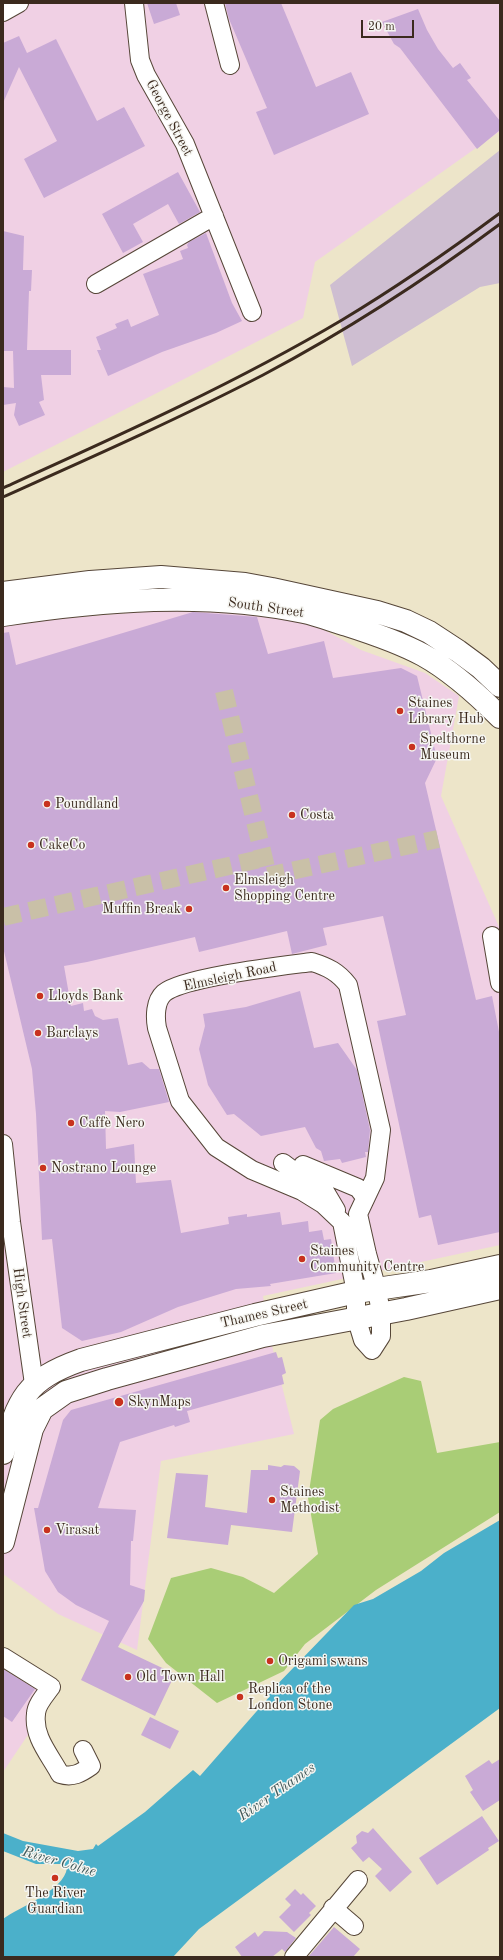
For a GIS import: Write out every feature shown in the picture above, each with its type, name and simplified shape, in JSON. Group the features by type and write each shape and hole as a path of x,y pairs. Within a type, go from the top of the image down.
{"main road":[{"name":"South Street","path":"3,592 90,582 161,577 245,584 272,589 372,611 406,621 429,632 458,651 482,668 500,686"},
{"name":"South Street","path":"3,615 96,602 167,600 238,603 305,612 370,632 423,655 469,686 500,717"},
{"name":"Thames Street","path":"34,1384 53,1371 81,1360 255,1315 356,1292 431,1281 500,1266"},
{"name":"Thames Street","path":"3,1542 32,1429 38,1415 48,1404 66,1392 107,1379 263,1336 500,1288"},
{"path":"3,1453 13,1418 19,1404 24,1395 34,1384"}],"street":[{"path":"3,12 19,3"},
{"path":"214,3 230,65"},
{"name":"George Street","path":"132,7 140,60 146,75 185,144 252,312"},
{"path":"96,284 214,216"},
{"path":"492,936 500,983"},
{"name":"Elmsleigh Road","path":"342,1222 323,1204 302,1191 252,1170 226,1155 216,1147 189,1114 180,1102 157,1028 155,1017 158,1003 164,993 188,982 312,962 330,968 340,975 348,985 351,994 381,1130 375,1178 358,1214"},
{"name":"High Street","path":"3,1144 5,1189 34,1384"},
{"path":"342,1222 358,1214 377,1290 381,1313 381,1336 372,1350 363,1340 356,1317 356,1292 342,1222 323,1188 295,1172 283,1162 299,1164 358,1188 365,1197"},
{"path":"3,1657 51,1687 36,1713 38,1737 60,1774 67,1776 82,1772 91,1766 84,1750"},
{"path":"294,1957 333,1908 358,1880"},
{"path":"333,1908 354,1926"}],"shaded area":[{"path":"3,3 500,3 500,131 315,262 303,318 3,472"},
{"path":"500,150 500,283 480,287 352,366 330,285"},
{"path":"219,606 308,621 361,650 425,673 459,696 441,796 500,929 500,1245 263,1296 269,1334 294,1434 161,1461 137,1650 58,1614 3,1574 3,626 26,621"},
{"path":"3,1659 35,1678 44,1711 3,1772"}],"green space":[{"path":"404,1377 421,1381 437,1453 500,1442 500,1512 376,1590 305,1644 284,1671 217,1703 166,1663 148,1639 171,1578 211,1568 243,1577 274,1593 318,1554 308,1498 320,1420 333,1409"}],"water":[{"path":"500,1520 500,1708 199,1929 173,1957 3,1957 3,1919 50,1891 64,1876 67,1868 62,1864 36,1864 3,1851 3,1833 23,1841 78,1851 93,1849 96,1844 98,1846 145,1812 193,1770 200,1776 270,1696 268,1694 354,1605 373,1599 421,1571 444,1553"}],"building":[{"path":"147,3 176,3 180,15 154,24"},
{"path":"225,3 281,3 316,87 351,72 369,114 274,155 256,112 267,108 229,19"},
{"path":"418,9 427,30 438,49 453,68 460,63 471,78 467,80 500,121 500,130 477,149 400,48 394,44 382,22"},
{"path":"19,36 27,53 56,39 97,121 124,107 145,146 44,198 24,159 57,141 19,67 3,103 3,43"},
{"path":"178,172 200,212 179,224 168,204 133,224 143,242 123,253 102,214"},
{"path":"3,231 24,236 23,270 32,270 31,291 29,291 27,350 71,350 71,375 41,375 44,400 39,402 45,415 19,426 14,415 16,403 3,405 3,387 14,388 13,351 3,351"},
{"path":"206,233 232,303 242,321 216,333 162,352 108,376 97,350 101,350 96,337 117,328 115,324 128,319 131,327 159,315 143,274 183,259 180,251 188,248 187,245 189,242"},
{"name":"Elmsleigh Shopping Centre","path":"193,612 257,617 268,654 324,641 333,678 401,668 417,676 437,758 425,783 476,1000 492,996 500,1037 500,1232 438,1245 431,1215 419,1218 377,1021 406,1015 383,916 323,928 327,945 292,954 287,931 199,952 195,937 64,966 71,1006 83,1003 84,1011 92,1009 95,1016 103,1020 118,1018 128,1065 142,1062 150,1069 159,1069 169,1102 120,1112 105,1111 106,1149 134,1144 136,1183 171,1180 181,1233 229,1224 228,1217 247,1214 247,1217 280,1212 282,1225 308,1221 309,1232 322,1230 324,1240 331,1239 336,1273 270,1284 271,1286 236,1289 178,1307 121,1332 82,1341 62,1328 52,1239 42,1240 36,1114 32,1069 3,947 3,633 9,632 16,665"},
{"path":"300,991 314,1048 338,1043 357,1070 370,1130 368,1152 365,1152 366,1157 342,1163 340,1159 324,1161 321,1151 316,1148 305,1127 261,1136 234,1114 227,1115 208,1085 199,1049 205,1026 203,1014 246,1007"},
{"path":"276,1352 278,1358 282,1357 286,1373 282,1375 284,1384 187,1411 190,1422 175,1427 174,1425 120,1442 98,1508 136,1510 133,1541 131,1541 130,1585 145,1590 144,1601 118,1647 175,1674 155,1716 81,1680 109,1621 76,1605 58,1592 45,1571 34,1508 38,1508 63,1420 71,1410"},
{"path":"268,1465 281,1467 284,1465 294,1466 300,1471 292,1532 231,1525 228,1545 167,1538 176,1473 208,1475 205,1507 247,1513 251,1470 268,1470"},
{"path":"3,1669 35,1689 12,1722 3,1716"},
{"path":"150,1717 179,1731 170,1749 141,1735"},
{"path":"500,1759 500,1800 483,1811 470,1792 473,1790 465,1776 489,1760 492,1764"},
{"path":"482,1816 499,1841 488,1848 489,1850 437,1885 419,1858"},
{"path":"373,1828 412,1872 390,1892 375,1876 382,1869 369,1857 363,1862 351,1848 357,1843 356,1836 362,1831 368,1833"},
{"path":"295,1889 301,1895 303,1893 316,1906 309,1913 311,1915 294,1932 279,1917 291,1905 285,1899"},
{"path":"334,1927 360,1949 353,1957 308,1957"},
{"path":"264,1931 287,1932 296,1938 285,1952 282,1949 272,1957 242,1957 235,1947 255,1932 258,1937"}],"tunnel":[{"path":"224,691 268,876 438,839"},
{"path":"3,917 264,858"}],"railway":[{"path":"3,488 218,388 260,366 342,320 403,282 500,213"},
{"path":"3,497 166,423 294,358 355,323 414,285 500,224"}],"place":[{"name":"Staines Library Hub","path":"400,711"},
{"name":"Spelthorne Museum","path":"412,747"},
{"name":"Poundland","path":"47,804"},
{"name":"Costa","path":"292,815"},
{"name":"CakeCo","path":"31,845"},
{"name":"Elmsleigh Shopping Centre","path":"226,888"},
{"name":"Muffin Break","path":"189,909"},
{"name":"Lloyds Bank","path":"40,996"},
{"name":"Barclays","path":"38,1033"},
{"name":"Caffè Nero","path":"71,1123"},
{"name":"Nostrano Lounge","path":"43,1168"},
{"name":"Staines Community Centre","path":"302,1259"},
{"name":"SkynMaps","path":"119,1402"},
{"name":"Staines Methodist","path":"272,1500"},
{"name":"Virasat","path":"47,1530"},
{"name":"Origami swans","path":"270,1661"},
{"name":"Old Town Hall","path":"128,1677"},
{"name":"Replica of the London Stone","path":"240,1697"},
{"name":"The River Guardian","path":"55,1878"}],"water label":[{"name":"River Thames","path":"277,1792"},
{"name":"River Colne","path":"59,1862"}]}
